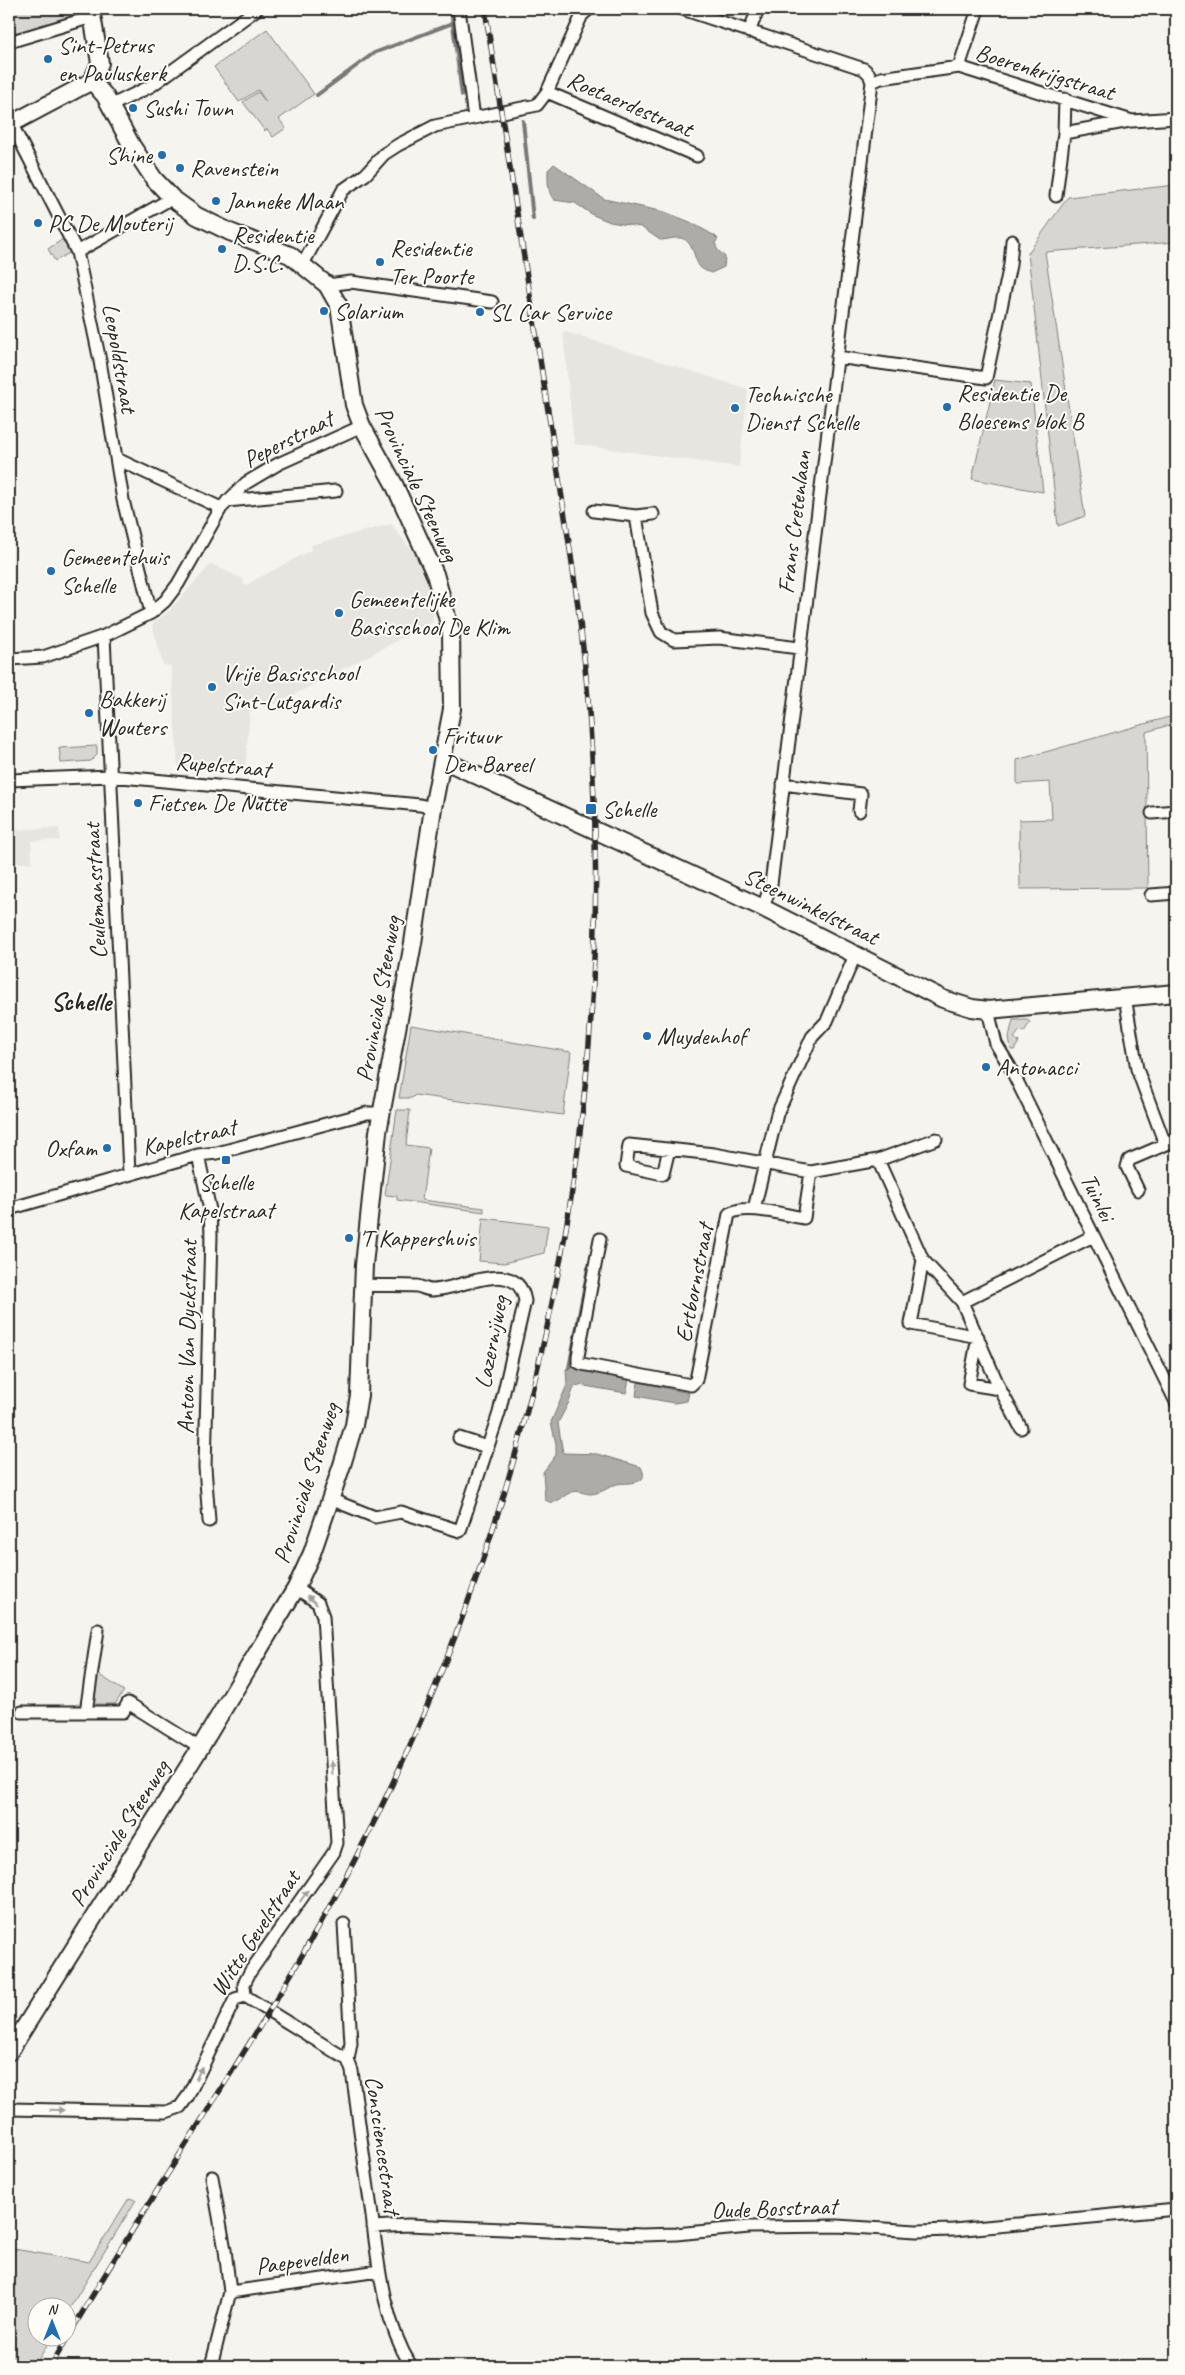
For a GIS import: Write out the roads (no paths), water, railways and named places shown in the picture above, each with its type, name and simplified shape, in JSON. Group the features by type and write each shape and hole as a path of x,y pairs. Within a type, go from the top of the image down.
{"street":[{"path":"110,106 152,86 256,9"},
{"path":"459,9 474,118"},
{"path":"303,264 343,190 366,174 384,154 411,136 435,126 537,105 547,92 582,15 589,9"},
{"path":"682,9 864,69 869,74 872,82"},
{"path":"749,32 758,9"},
{"path":"959,67 978,9"},
{"path":"9,42 92,13 100,63 92,81 9,123"},
{"name":"Boerenkrijgstraat","path":"872,82 881,78 959,67 1132,121 1176,118"},
{"name":"Provinciale Steenweg","path":"9,2052 200,1748 296,1588 312,1553 330,1499 354,1425 359,1395 363,1285 381,1113 413,943 433,808 452,709 451,631 431,565 394,484 362,426 354,405 339,306 327,285 290,255 230,232 197,216 172,198 154,179 110,106 92,81"},
{"name":"Frans Cretenlaan","path":"763,908 770,884 872,82"},
{"name":"Roetaerdestraat","path":"547,92 697,156"},
{"path":"1056,196 1064,133 1065,99"},
{"path":"1064,133 1132,121"},
{"name":"Leopoldstraat","path":"9,123 62,218 77,252 132,542 151,613"},
{"path":"77,252 172,198"},
{"path":"837,357 986,378 1010,265 1012,241"},
{"path":"327,285 351,282 492,302"},
{"name":"Peperstraat","path":"9,658 43,657 104,636 151,613 165,601 178,584 224,504 246,483 278,464 362,426"},
{"path":"117,459 224,504 336,491"},
{"path":"594,511 636,516 654,514"},
{"path":"636,516 652,613 657,627 666,637 682,641 720,638 800,648"},
{"name":"Ceulemansstraat","path":"104,636 129,1173"},
{"name":"Steenwinkelstraat","path":"443,760 763,908 943,998 972,1008 988,1010 1176,993"},
{"name":"Rupelstraat","path":"9,780 111,776 420,804 433,808"},
{"path":"783,784 861,794 859,811"},
{"path":"1152,813 1176,811"},
{"path":"1151,895 1176,893"},
{"path":"811,1172 804,1218 754,1209 777,1114 812,1037 827,1021 856,953"},
{"path":"1125,997 1133,1055 1171,1142 1129,1160 1127,1167 1138,1190"},
{"name":"Tuinlei","path":"988,1010 996,1044 1176,1402"},
{"name":"Kapelstraat","path":"9,1209 129,1173 198,1155 217,1153 367,1113 381,1113"},
{"path":"669,1149 714,1154 765,1165 811,1172 878,1160 936,1139"},
{"name":"Antoon Van Dyckstraat","path":"198,1155 210,1210 212,1235 205,1467 209,1522"},
{"path":"878,1160 923,1260 962,1302 1000,1389 1021,1428"},
{"name":"Ertbornstraat","path":"600,1239 578,1362 686,1385 693,1384 729,1214 735,1211 754,1209"},
{"path":"962,1302 1093,1236"},
{"path":"923,1260 911,1324 978,1337"},
{"name":"Lazernijweg","path":"330,1499 375,1517 401,1512 460,1531 499,1412 525,1301 523,1289 513,1280 500,1276 432,1290 419,1286 363,1285"},
{"path":"978,1337 969,1384 1000,1389"},
{"path":"459,1438 487,1447"},
{"name":"Witte Gevelstraat","path":"9,2109 166,2112 180,2107 188,2096 235,1999 245,1996 244,1984 250,1972 334,1852 337,1843 323,1616 318,1603 296,1588"},
{"path":"86,1712 98,1630"},
{"path":"22,1712 123,1712 128,1704 200,1748"},
{"name":"Consciencestraat","path":"344,1924 351,2043 348,2060 352,2070 379,2271 388,2314 402,2351 411,2366"},
{"path":"245,1996 348,2060"},
{"name":"Paepevelden","path":"211,2366 230,2292 212,2177"},
{"name":"Oude Bosstraat","path":"373,2227 408,2225 642,2235 676,2234 749,2227 837,2226 933,2231 1176,2209"},
{"name":"Paepevelden","path":"230,2292 379,2271"}],"waterway":[{"path":"451,9 462,95"},
{"path":"317,95 374,53 453,23"},
{"path":"523,121 533,219"},
{"path":"569,1368 588,1268"}],"railway":[{"path":"51,2366 310,1942 350,1869 387,1795 442,1669 489,1540 528,1408 558,1274 579,1138 592,1001 596,863 590,726 583,645 572,565 485,9"}],"place":[{"name":"Sint-Petrus en Pauluskerk","path":"48,59"},
{"name":"Sushi Town","path":"133,108"},
{"name":"Shine","path":"162,155"},
{"name":"Ravenstein","path":"180,168"},
{"name":"Janneke Maan","path":"216,201"},
{"name":"PC De Mouterij","path":"38,223"},
{"name":"Residentie D.S.C.","path":"222,249"},
{"name":"Residentie Ter Poorte","path":"380,262"},
{"name":"Solarium","path":"324,311"},
{"name":"SL Car Service","path":"480,312"},
{"name":"Residentie De Bloesems blok B","path":"947,407"},
{"name":"Technische Dienst Schelle","path":"735,408"},
{"name":"Gemeentehuis Schelle","path":"51,571"},
{"name":"Gemeentelijke Basisschool De Klim","path":"339,613"},
{"name":"Vrije Basisschool Sint-Lutgardis","path":"212,687"},
{"name":"Bakkerij Wouters","path":"89,713"},
{"name":"Frituur Den Bareel","path":"433,750"},
{"name":"Fietsen De Nutte","path":"138,803"},
{"name":"Schelle","path":"591,809"},
{"name":"Muydenhof","path":"647,1036"},
{"name":"Antonacci","path":"986,1067"},
{"name":"Oxfam","path":"107,1148"},
{"name":"Schelle Kapelstraat","path":"226,1160"},
{"name":"'T Kappershuis","path":"349,1238"}],"district":[{"name":"Schelle","path":"81,1001"}]}
